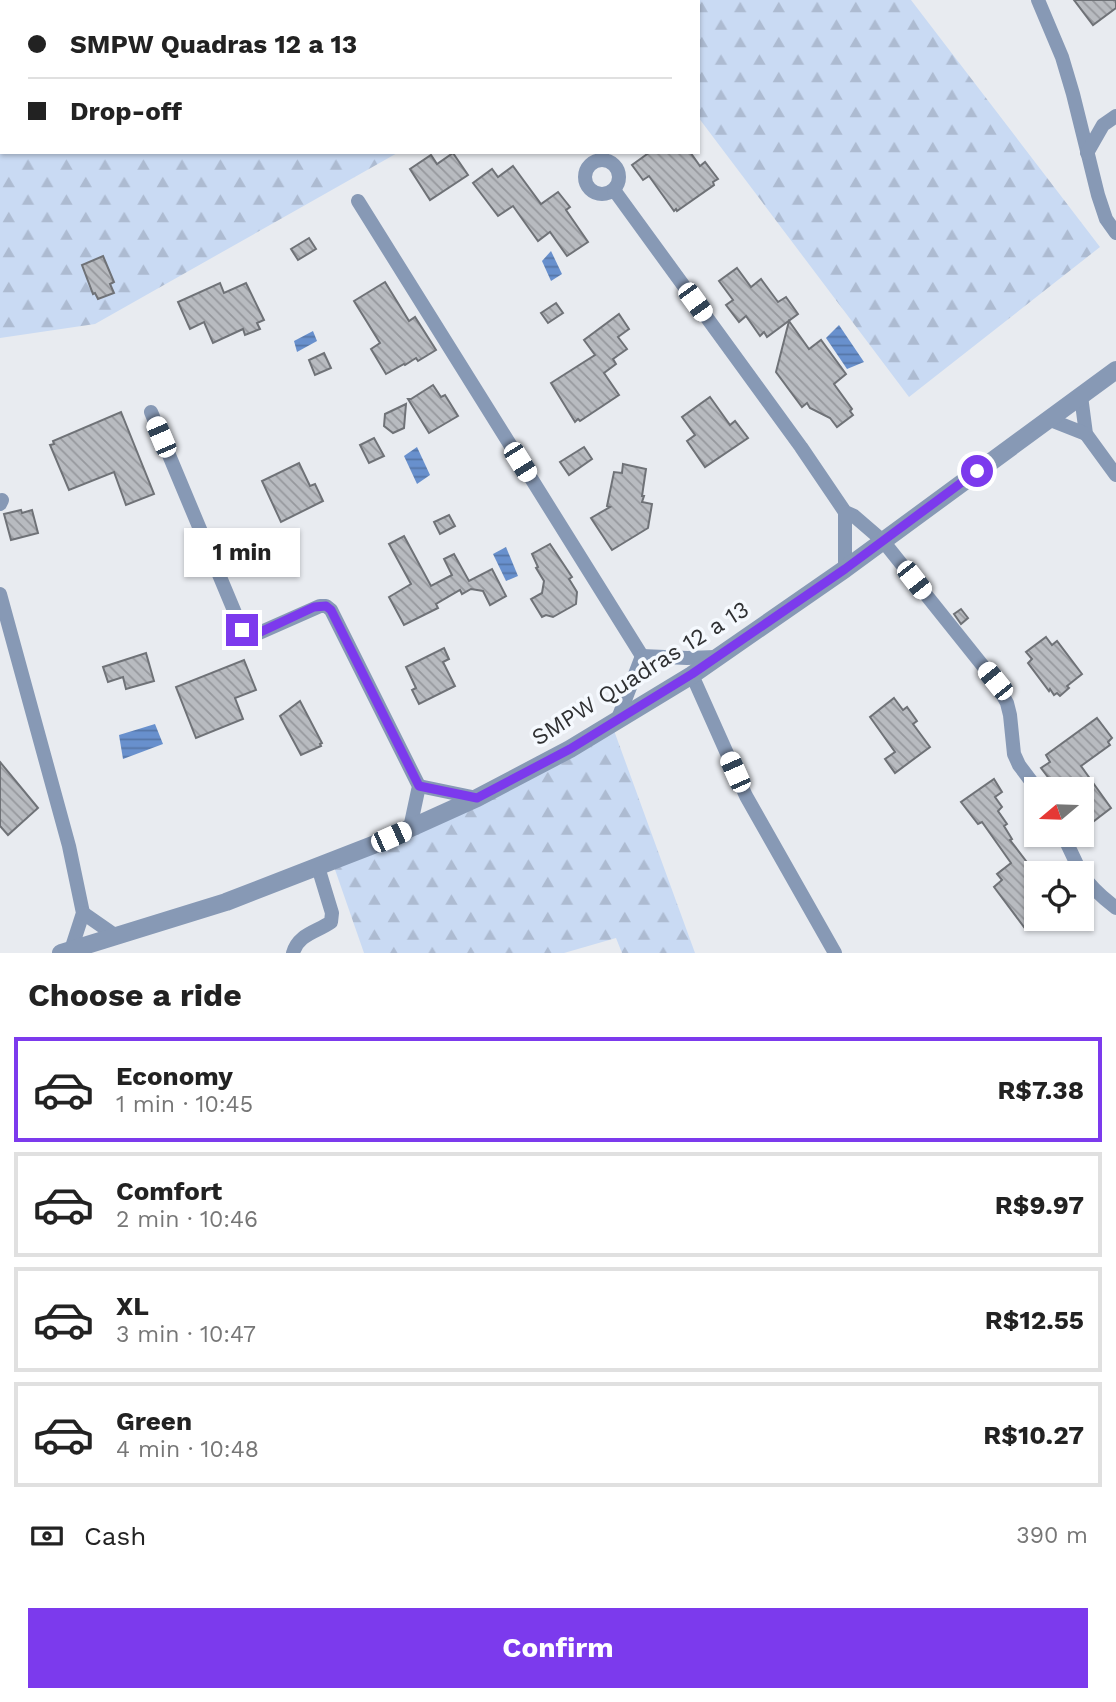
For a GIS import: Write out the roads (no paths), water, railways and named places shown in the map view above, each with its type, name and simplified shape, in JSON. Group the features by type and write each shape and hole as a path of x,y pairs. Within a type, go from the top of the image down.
{"street":[{"path":"1038,0 1062,57 1102,206 1116,233"},
{"path":"1087,153 1103,125 1116,116"},
{"path":"614,190 801,447 845,512 854,516 883,541 995,681 1007,702 1014,754 1028,777"},
{"path":"358,201 642,656"},
{"name":"SMPW Quadras 12 a 13","path":"66,951 226,902 318,867 477,798 559,755 692,674 845,569 1116,370"},
{"path":"1081,396 1086,434 1116,475"},
{"path":"151,412 243,632 252,636 314,607 326,606 331,610 419,786 410,828"},
{"path":"1048,419 1086,434"},
{"path":"845,512 845,569"},
{"path":"0,594 69,846 83,913 66,951"},
{"path":"642,656 687,659 716,657"},
{"path":"617,721 642,656"},
{"path":"692,674 746,796 835,953"},
{"path":"419,786 477,798"},
{"path":"293,953 301,938 331,922 332,914 318,867"},
{"path":"1094,889 1116,908"},
{"path":"83,913 116,936"}],"water":[{"path":"551,251 562,274 551,281 542,261"},
{"path":"839,325 864,362 847,369 826,338"},
{"path":"313,331 317,341 297,352 294,341"},
{"path":"417,447 430,475 417,484 404,456"},
{"path":"506,547 518,576 506,581 493,554"},
{"path":"155,724 163,744 123,759 119,735"}]}
